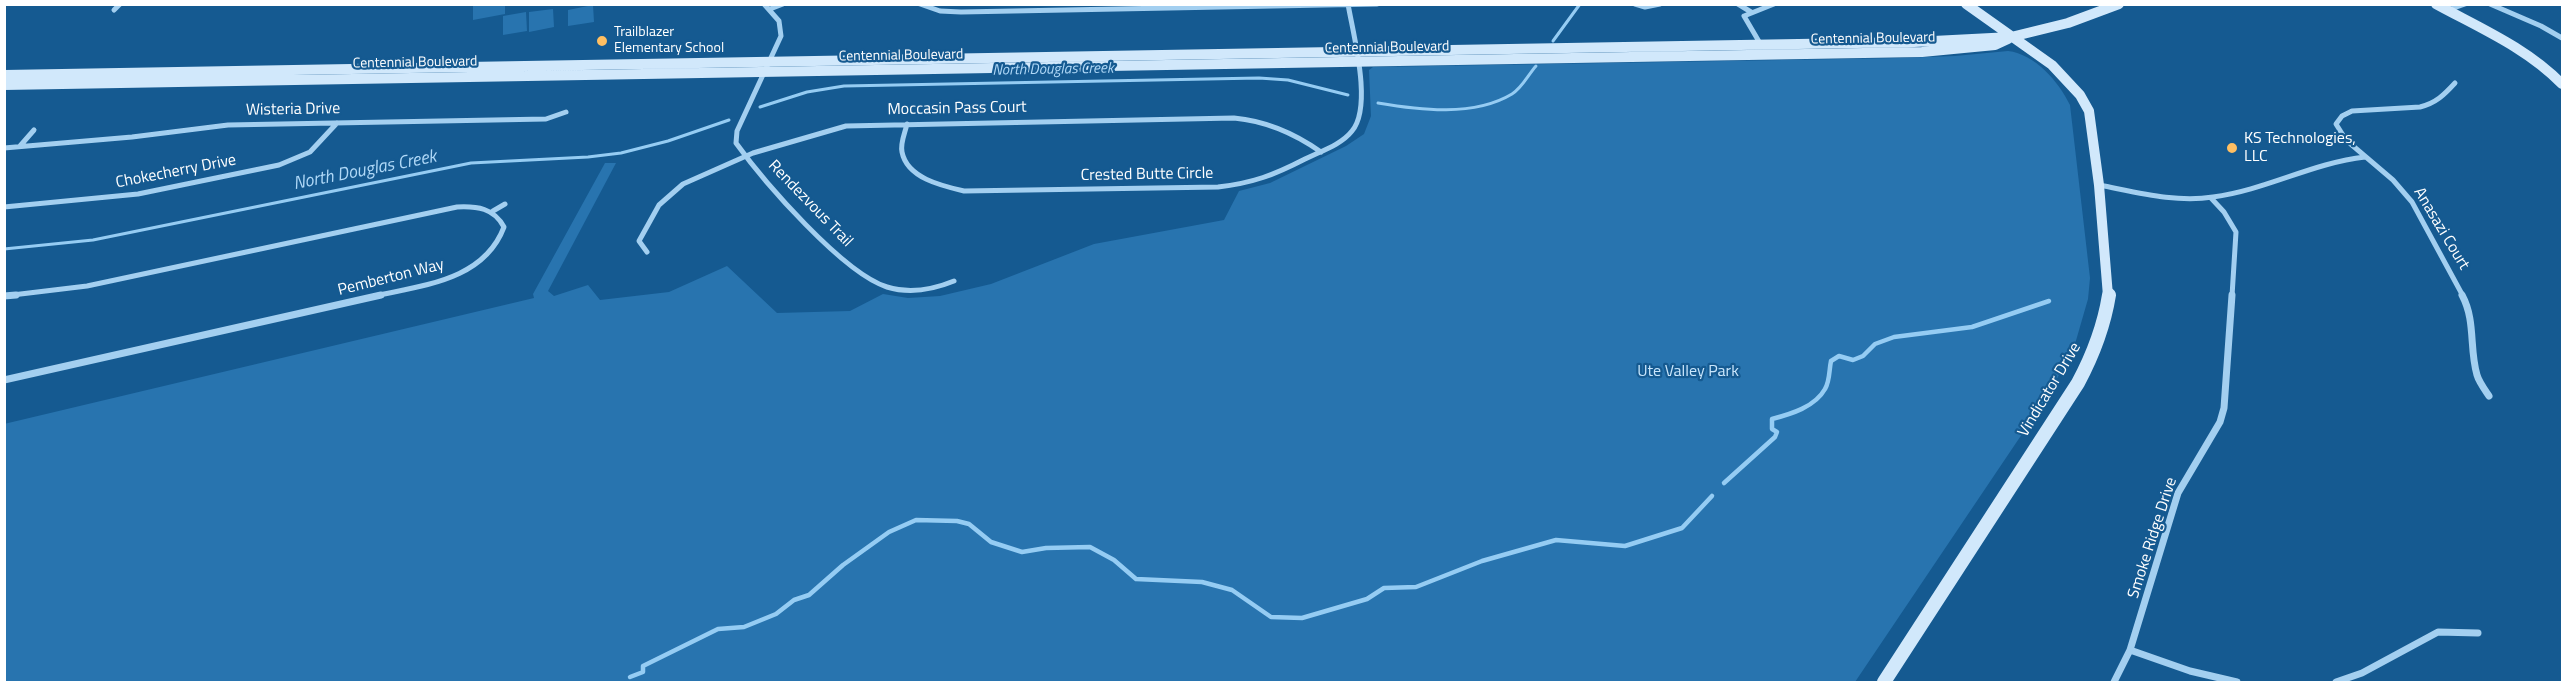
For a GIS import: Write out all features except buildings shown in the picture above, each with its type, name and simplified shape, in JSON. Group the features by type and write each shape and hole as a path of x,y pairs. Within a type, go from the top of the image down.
{"main road":[{"name":"Vindicator Drive","path":"1884,682 2078,383 2092,357 2106,314 2109,292 2099,184 2085,102 2061,73 1966,4"},
{"name":"Centennial Boulevard","path":"1566,54 2011,37 2068,23 2119,4"},
{"path":"2436,4 2531,57 2547,68 2562,84"},
{"name":"Centennial Boulevard","path":"4,85 765,72 1524,54 1922,52 1995,45 2011,37"},
{"name":"Centennial Boulevard","path":"4,75 770,62 1356,57"}],"street":[{"path":"114,10 120,4"},
{"path":"764,4 770,9 783,4"},
{"path":"920,4 940,11 961,12 1377,4"},
{"path":"1635,4 1645,7 1660,4"},
{"path":"1737,4 1751,12"},
{"path":"1762,45 1744,16 1774,4"},
{"path":"2447,11 2465,4"},
{"path":"2490,4 2541,26 2562,38"},
{"name":"Crested Butte Circle","path":"907,124 902,150 909,166 938,184 978,192 1232,186 1270,177 1346,138 1358,122 1361,105 1348,5"},
{"name":"Rendezvous Trail","path":"770,9 780,21 782,31 735,137 736,144 802,220 861,274 873,282 920,292 954,281"},
{"name":"Anasazi Court","path":"2455,83 2446,94 2425,107 2405,110 2361,108 2344,113 2336,124 2339,132 2393,180 2412,202 2461,290 2472,320 2477,376 2489,396"},
{"name":"Wisteria Drive","path":"4,148 159,134 228,124 546,119 566,112"},
{"name":"Moccasin Pass Court","path":"647,252 639,241 649,218 667,195 694,178 746,157 833,129 859,125 1248,118 1289,131 1321,152"},
{"path":"436,129 442,121"},
{"name":"Chokecherry Drive","path":"4,207 130,195 279,165 310,152 337,123"},
{"path":"159,134 165,125"},
{"path":"20,147 34,130"},
{"path":"2099,184 2167,196 2211,198 2243,190 2334,160 2366,157"},
{"name":"Smoke Ridge Drive","path":"2114,682 2130,650 2178,494 2220,422 2224,408 2236,232 2224,212 2211,198"},
{"path":"4,296 87,286 442,210 471,207 493,211 505,204"},
{"name":"Pemberton Way","path":"4,380 420,287 474,271 491,251 504,227 500,217 493,211"},
{"path":"2336,682 2362,673 2438,632 2478,633"},
{"path":"2130,650 2190,671 2237,682"}],"green space":[{"path":"473,5 505,5 505,14 473,20"},
{"path":"593,5 594,22 568,26 568,10"},
{"path":"553,9 554,27 529,32 529,12"},
{"path":"526,12 527,31 503,35 503,16"},
{"name":"Ute Valley Park","path":"2008,51 2028,57 2037,63 2053,79 2070,105 2090,278 2088,299 2075,344 2049,394 1855,682 5,682 4,424 534,298 533,294 605,163 616,163 548,291 554,296 588,285 600,300 669,292 727,266 777,313 850,311 883,294 908,298 940,296 991,284 1094,244 1224,220 1239,191 1270,183 1346,146 1364,134 1371,116 1369,70 1373,67 1900,58"}],"waterway":[{"name":"North Douglas Creek","path":"1553,41 1580,4"},
{"name":"North Douglas Creek","path":"1378,103 1446,110 1481,106 1512,94 1536,66"},
{"name":"North Douglas Creek","path":"760,107 807,92 844,86 1259,78 1288,80 1348,95"},
{"name":"North Douglas Creek","path":"4,249 93,240 471,163 621,153 668,141 729,120"},
{"path":"1724,483 1775,437 1777,432 1772,429 1772,419 1802,409 1821,395 1828,383 1831,361 1839,356 1853,360 1863,356 1875,344 1894,337 1972,327 2049,301"},
{"path":"630,677 643,672 643,666 718,629 744,627 776,614 794,600 809,595 843,565 889,532 916,520 957,521 969,524 991,542 1022,552 1046,548 1090,547 1114,560 1136,579 1202,582 1232,590 1271,617 1302,618 1367,599 1384,588 1416,587 1482,561 1556,540 1625,546 1682,528 1712,496"}],"place":[{"name":"Trailblazer Elementary School","path":"602,41"},
{"name":"KS Technologies, LLC","path":"2232,148"}]}
